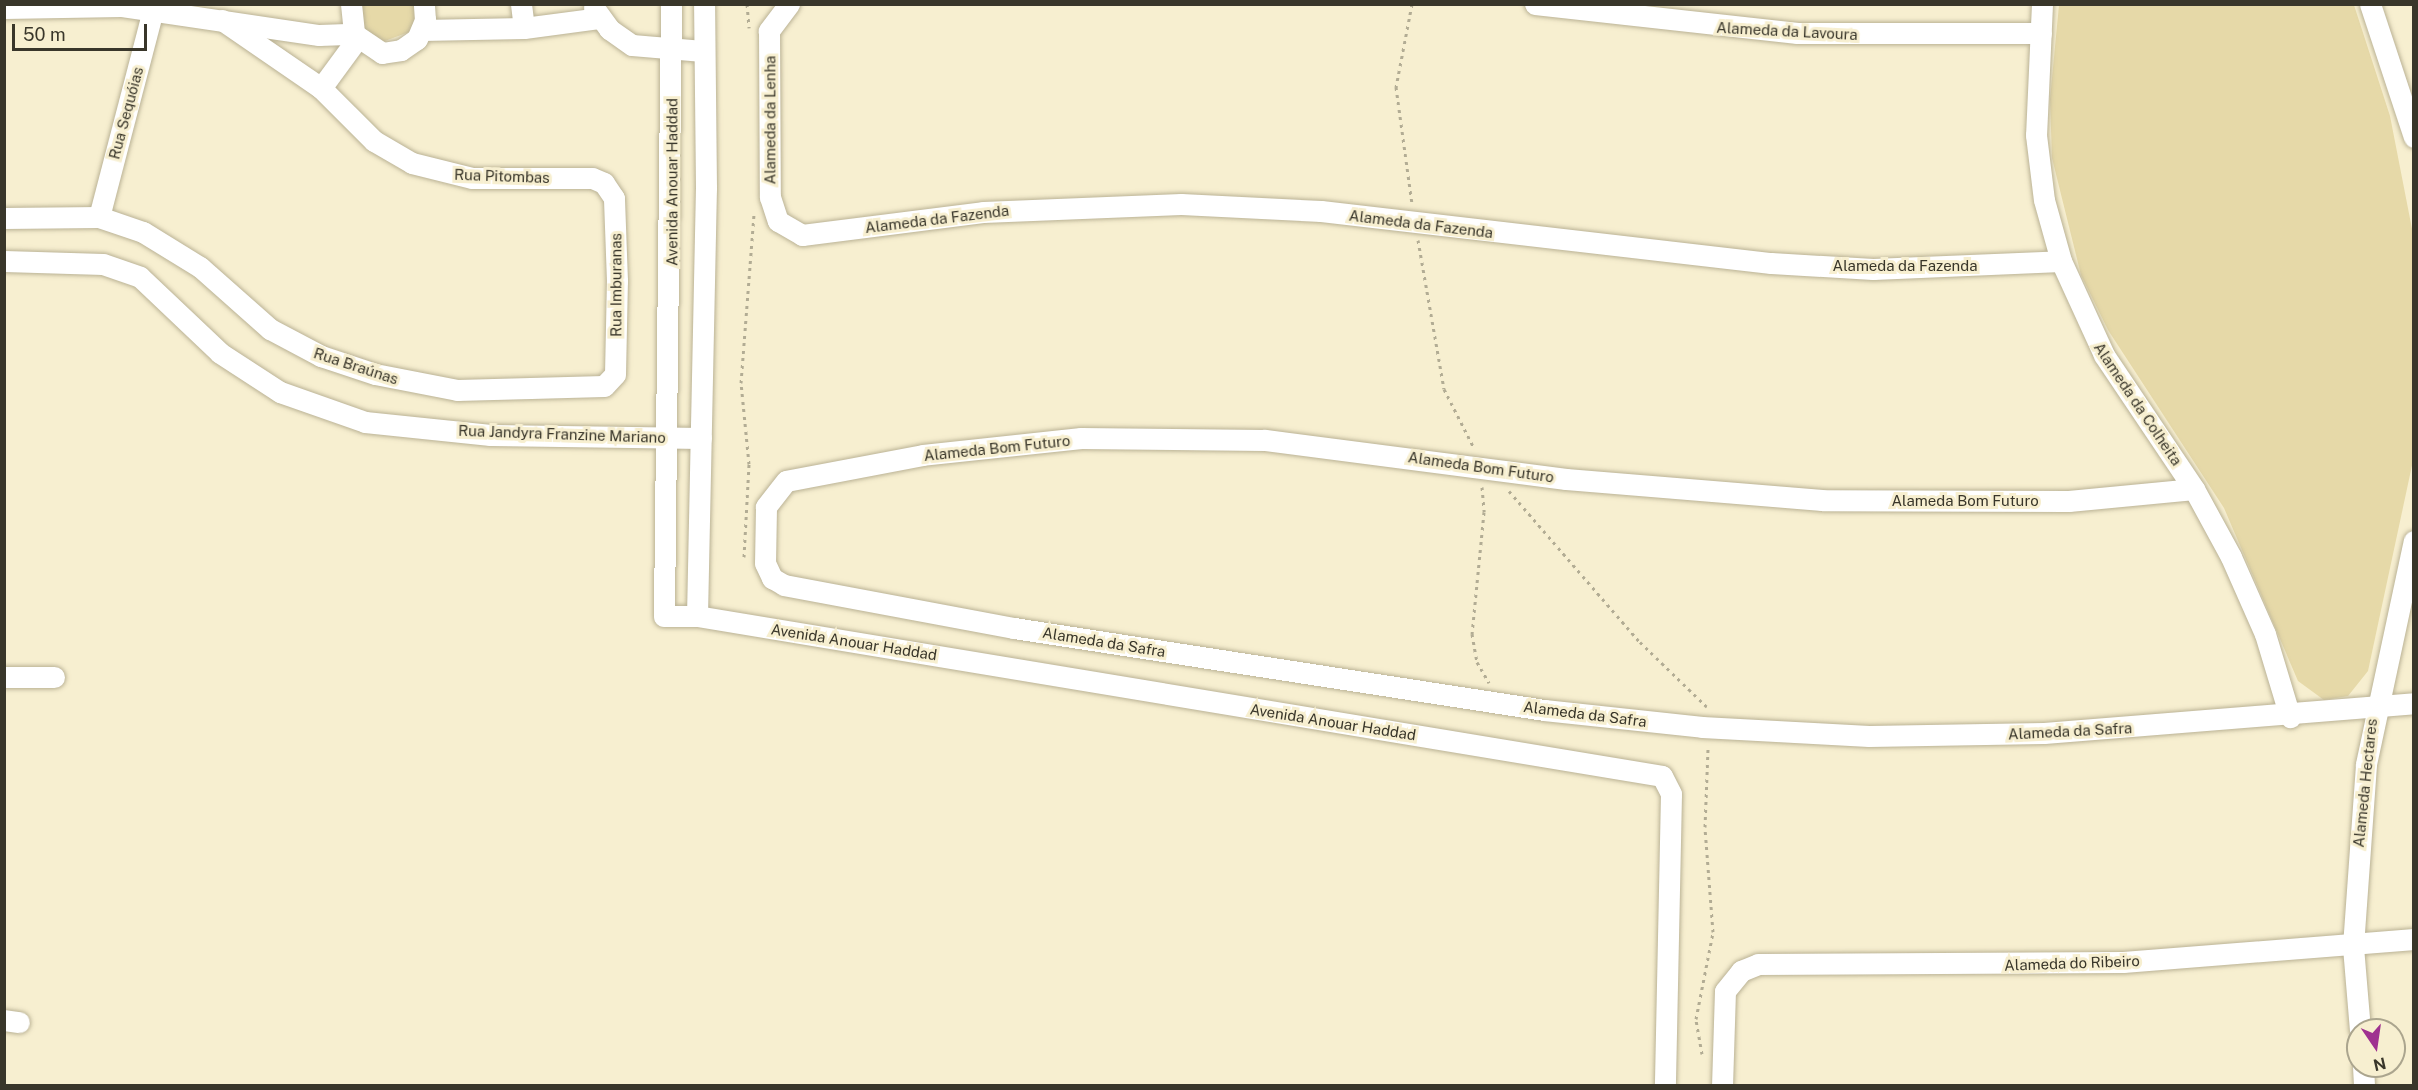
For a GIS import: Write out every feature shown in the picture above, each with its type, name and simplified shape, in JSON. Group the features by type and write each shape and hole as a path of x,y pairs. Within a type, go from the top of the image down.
{"street":[{"path":"321,88 355,36 351,4"},
{"path":"4,8 153,9 334,37 355,36 372,50 392,53 410,46 422,30 424,4"},
{"path":"521,4 524,28"},
{"name":"Avenida Anouar Haddad","path":"672,4 664,616 697,616 1662,776 1671,794 1665,1086"},
{"path":"697,616 701,438 704,4"},
{"name":"Alameda da Lavoura","path":"1535,4 1797,33 2041,33"},
{"name":"Alameda da Colheita","path":"2042,4 2036,135 2044,200 2061,261 2104,356 2194,489 2249,595 2290,717"},
{"path":"2370,4 2414,137"},
{"name":"Alameda da Lenha","path":"784,8 769,31 770,197 784,227"},
{"name":"Rua Sequóias","path":"99,217 153,9"},
{"path":"422,30 524,28 596,11 632,45 671,51 703,51"},
{"name":"Rua Pitombas","path":"222,20 321,88 374,141 431,170 472,178 604,183"},
{"name":"Rua Imburanas","path":"604,183 614,198 617,281 615,374 604,386"},
{"name":"Alameda da Fazenda","path":"784,227 812,236 982,212 1157,204 1415,222 1771,263 1873,269 2061,261"},
{"name":"Rua Braúnas","path":"4,218 99,217 163,241 270,329 347,366 457,390 604,386"},
{"name":"Rua Jandyra Franzine Mariano","path":"4,261 103,264 140,276 220,353 280,392 365,422 490,435 701,438"},
{"name":"Alameda Bom Futuro","path":"759,569 766,507 773,491 794,478 923,455 1134,436 1329,445 1479,468 1653,488 1881,501 2069,501 2194,489"},
{"name":"Alameda Hectares","path":"2359,1018 2353,946 2373,709 2414,541"},
{"name":"Alameda da Safra","path":"759,569 784,585 1014,628 1544,710 1709,738 1956,736 2290,717 2414,703"},
{"path":"4,677 54,677"},
{"name":"Alameda do Ribeiro","path":"1722,1086 1723,1000 1734,976 1758,964 2008,966 2353,946 2414,939"}],"path":[{"path":"747,4 750,40"},
{"path":"1412,4 1396,87 1415,222 1444,389 1479,468 1484,512 1472,634 1477,662 1491,686"},
{"path":"754,212 741,383 748,464 742,538 759,569"},
{"path":"1503,486 1640,642 1712,712 1705,826 1713,932 1696,1019 1704,1066"},
{"path":"1699,746 1709,738"}],"shaded area":[{"path":"360,5 414,5 416,18 409,32 382,42 363,30"},
{"path":"2059,5 2354,5 2390,116 2413,234 2414,456 2368,671 2348,696 2324,700 2298,681 2224,508 2108,330 2081,275 2052,158 2050,99"}]}
